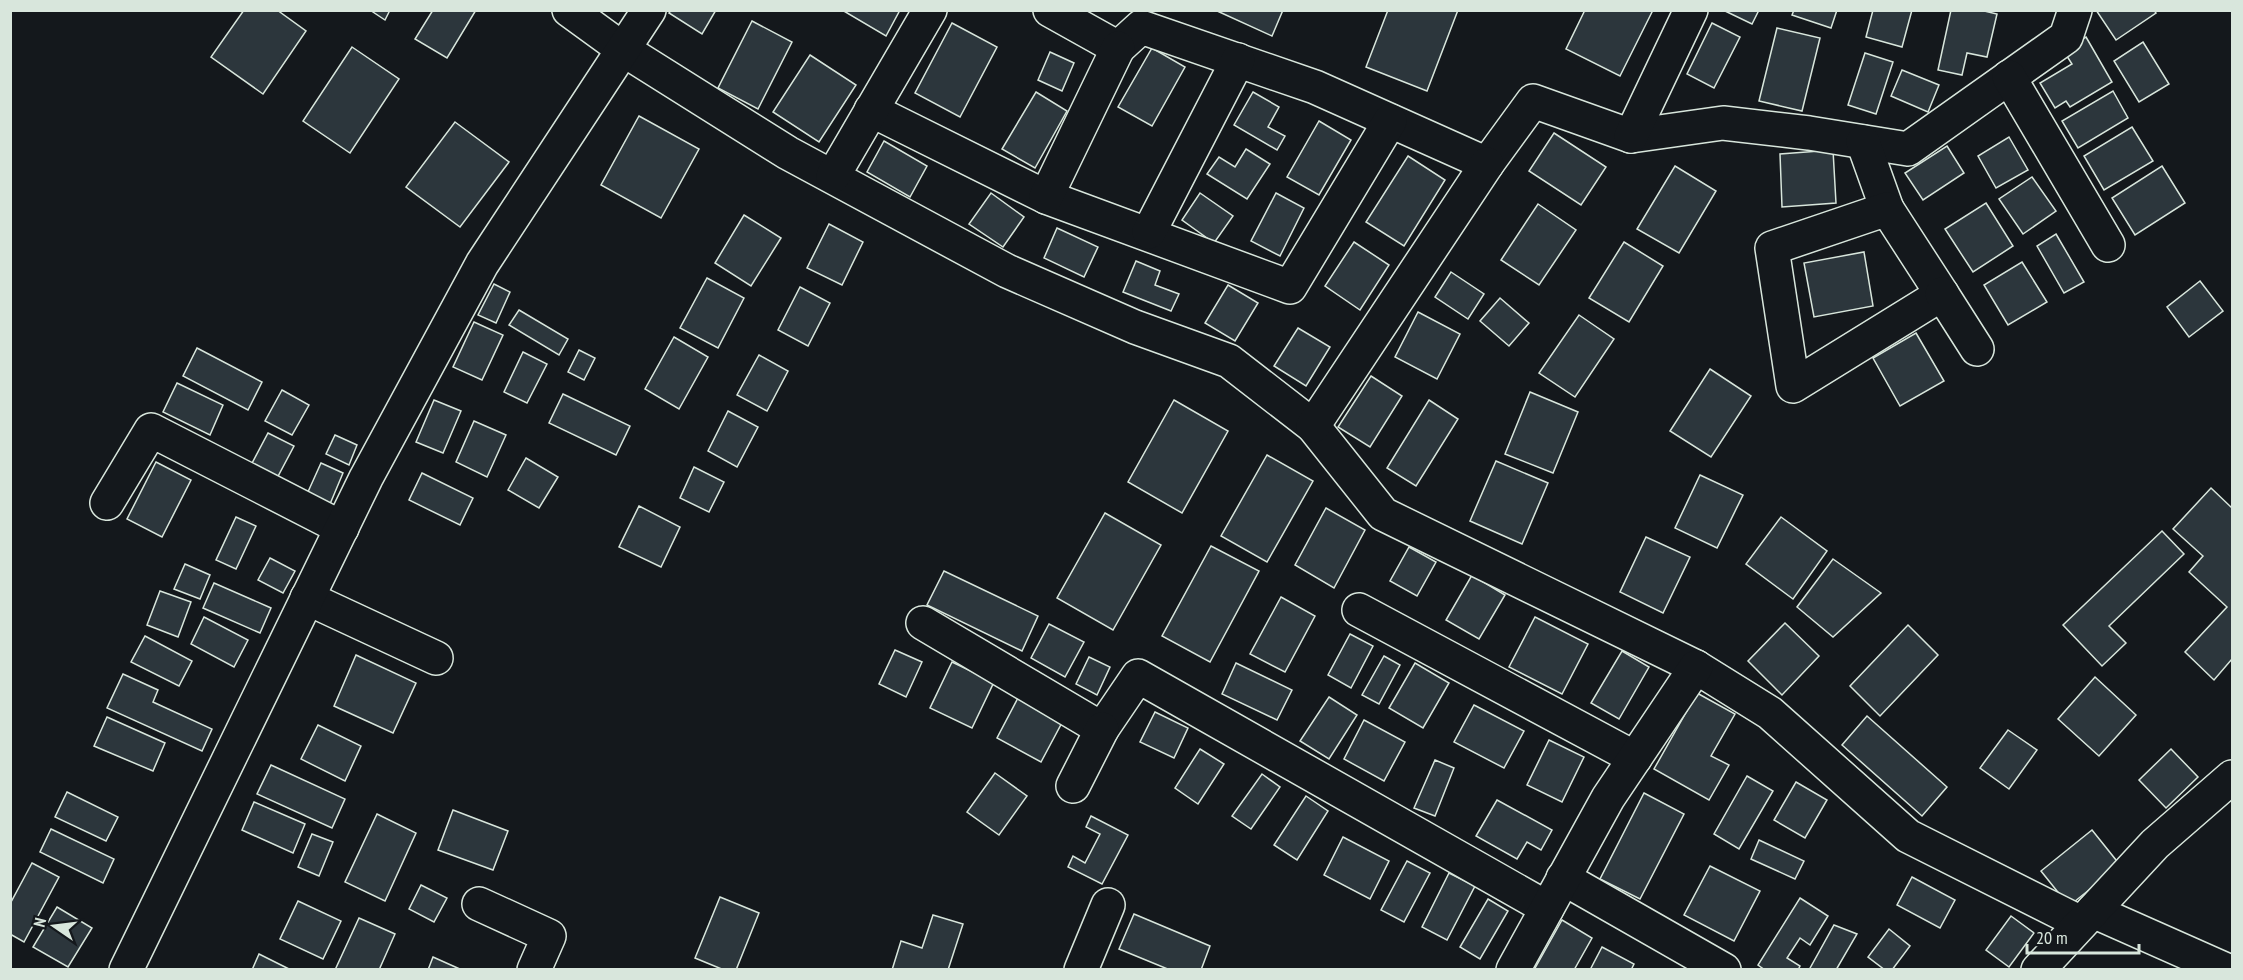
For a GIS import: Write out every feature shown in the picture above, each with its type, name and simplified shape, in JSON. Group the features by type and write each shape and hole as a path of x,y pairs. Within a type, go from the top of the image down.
{"street":[{"path":"569,10 624,50 788,153 1007,271 1134,327 1228,361 1313,426 1383,514 1696,667 1770,713 1908,836 2087,917 2226,969"},
{"path":"126,969 342,528 483,264 649,10"},
{"path":"833,176 930,10"},
{"path":"1050,10 1118,48"},
{"path":"1631,136 1690,10"},
{"path":"1313,426 1487,164 1533,101 1631,136 1723,123 1908,149 2066,37 2068,12"},
{"path":"1046,197 1118,48 1141,27 1316,87 1487,164"},
{"path":"1149,232 1238,60"},
{"path":"2009,77 2108,245"},
{"path":"871,110 1046,197 1149,232 1290,287 1390,121"},
{"path":"1863,142 1887,209 1977,350"},
{"path":"1887,209 1772,248 1793,386 1942,294"},
{"path":"107,503 151,430 342,528"},
{"path":"307,598 436,658"},
{"path":"1359,610 1635,758"},
{"path":"923,622 1102,729"},
{"path":"1513,969 1608,798 1696,667"},
{"path":"1073,786 1102,729 1138,676 1547,908"},
{"path":"2038,969 2155,844 2232,777"},
{"path":"1563,878 1724,969"},
{"path":"479,904 549,936 534,969"},
{"path":"1081,969 1108,905"}],"building":[{"path":"244,10 277,10 306,31 263,94 211,57"},
{"path":"370,10 390,10 385,20"},
{"path":"433,10 476,10 447,58 415,39"},
{"path":"671,10 716,10 702,34 669,13"},
{"path":"842,10 900,10 886,36"},
{"path":"1215,10 1283,10 1272,36"},
{"path":"1388,10 1458,10 1427,91 1366,67"},
{"path":"1585,10 1653,10 1620,76 1566,49"},
{"path":"1723,10 1759,10 1752,24"},
{"path":"1794,10 1837,10 1831,28 1792,15"},
{"path":"1873,10 1912,10 1902,47 1866,37"},
{"path":"1951,10 1980,10 1997,14 1987,57 1967,53 1962,75 1938,70"},
{"path":"2096,10 2154,10 2156,13 2116,40"},
{"path":"752,21 792,42 758,109 718,88"},
{"path":"952,23 997,47 960,117 915,93"},
{"path":"1712,23 1740,37 1714,88 1687,74"},
{"path":"1777,28 1820,38 1802,111 1759,101"},
{"path":"2086,37 2112,82 2070,107 2066,101 2055,108 2040,83 2072,64 2063,50"},
{"path":"2143,42 2169,84 2139,102 2114,61"},
{"path":"352,47 399,79 350,153 303,121"},
{"path":"1152,48 1185,67 1152,126 1118,107"},
{"path":"1050,52 1074,63 1062,91 1038,80"},
{"path":"1865,53 1893,62 1876,114 1848,105"},
{"path":"810,55 856,85 819,142 773,112"},
{"path":"1902,70 1939,85 1928,112 1891,96"},
{"path":"2113,91 2128,118 2078,148 2062,121"},
{"path":"1036,92 1067,111 1035,168 1002,149"},
{"path":"1253,92 1279,107 1268,127 1285,136 1277,150 1234,125"},
{"path":"639,116 699,149 661,218 601,185"},
{"path":"1319,121 1351,140 1319,195 1287,177"},
{"path":"455,122 509,162 460,227 406,187"},
{"path":"2132,127 2153,161 2104,190 2084,156"},
{"path":"1554,133 1606,167 1581,205 1529,171"},
{"path":"2009,137 2028,170 1996,188 1978,156"},
{"path":"884,141 927,166 910,197 867,172"},
{"path":"1947,146 1964,173 1923,200 1905,173"},
{"path":"1246,149 1270,164 1247,199 1207,174 1219,157 1235,167"},
{"path":"1833,150 1836,203 1782,207 1780,154"},
{"path":"1408,156 1445,180 1404,246 1366,222"},
{"path":"1675,166 1716,191 1679,253 1637,229"},
{"path":"2162,166 2185,203 2135,235 2112,198"},
{"path":"2032,177 2056,211 2023,234 1999,199"},
{"path":"991,193 1024,217 1003,247 969,224"},
{"path":"1200,193 1233,216 1214,243 1182,220"},
{"path":"1276,193 1304,208 1280,256 1251,241"},
{"path":"1986,203 2013,246 1973,272 1945,229"},
{"path":"1538,204 1576,230 1539,285 1501,260"},
{"path":"744,215 781,238 751,286 715,263"},
{"path":"829,224 863,242 842,285 807,268"},
{"path":"1057,228 1098,247 1084,277 1044,258"},
{"path":"2056,234 2084,282 2064,293 2037,246"},
{"path":"1354,242 1389,265 1360,310 1325,286"},
{"path":"1624,242 1663,266 1629,322 1589,298"},
{"path":"1864,252 1873,306 1814,317 1804,263"},
{"path":"1136,261 1160,271 1155,285 1179,294 1171,311 1123,292"},
{"path":"2022,262 2047,302 2008,325 1984,285"},
{"path":"1451,272 1484,294 1468,319 1435,297"},
{"path":"707,278 744,298 718,348 680,328"},
{"path":"2200,281 2223,311 2189,337 2167,307"},
{"path":"494,284 510,292 496,323 478,315"},
{"path":"1228,285 1258,303 1235,341 1205,323"},
{"path":"800,287 830,303 808,346 778,330"},
{"path":"1500,298 1529,323 1509,346 1480,321"},
{"path":"519,310 568,339 559,355 509,325"},
{"path":"1418,312 1460,334 1437,379 1395,357"},
{"path":"1579,315 1614,339 1575,397 1539,373"},
{"path":"474,322 503,335 482,380 453,367"},
{"path":"1298,328 1330,347 1306,386 1274,366"},
{"path":"1916,333 1944,381 1900,406 1873,358"},
{"path":"674,337 708,357 679,409 645,389"},
{"path":"197,348 262,382 248,410 183,376"},
{"path":"579,350 595,358 584,380 568,372"},
{"path":"523,352 547,364 527,403 504,392"},
{"path":"759,355 788,371 767,411 737,395"},
{"path":"1710,369 1751,396 1711,457 1670,431"},
{"path":"1371,376 1402,396 1370,447 1338,427"},
{"path":"177,383 223,405 210,435 163,412"},
{"path":"282,390 309,405 292,435 265,421"},
{"path":"1530,392 1578,412 1553,473 1505,454"},
{"path":"563,394 630,426 616,455 549,423"},
{"path":"434,400 461,411 443,453 416,442"},
{"path":"1174,400 1228,431 1182,513 1128,482"},
{"path":"1429,400 1458,419 1416,486 1387,468"},
{"path":"728,411 758,427 737,467 708,451"},
{"path":"474,421 506,435 487,477 456,462"},
{"path":"268,433 294,446 276,480 250,467"},
{"path":"335,435 357,445 349,465 326,454"},
{"path":"1267,455 1313,481 1267,562 1221,536"},
{"path":"526,458 558,477 539,508 508,490"},
{"path":"1496,461 1548,483 1522,544 1470,521"},
{"path":"156,462 191,480 162,537 127,519"},
{"path":"321,463 343,473 330,504 307,494"},
{"path":"694,467 724,482 709,512 680,498"},
{"path":"422,473 473,498 460,525 409,500"},
{"path":"1700,475 1743,495 1717,548 1675,528"},
{"path":"2211,488 2232,508 2232,659 2214,680 2185,652 2227,607 2189,572 2203,556 2173,529"},
{"path":"639,506 680,527 661,567 619,547"},
{"path":"1326,508 1365,530 1334,588 1295,565"},
{"path":"1105,513 1161,545 1113,630 1057,598"},
{"path":"236,517 256,526 236,569 216,560"},
{"path":"1781,517 1827,551 1793,599 1746,564"},
{"path":"2162,531 2184,554 2109,626 2126,643 2102,666 2063,625"},
{"path":"1646,537 1690,557 1663,613 1620,592"},
{"path":"1211,546 1259,571 1210,662 1162,636"},
{"path":"1409,547 1436,562 1417,596 1390,581"},
{"path":"270,558 295,571 283,593 258,580"},
{"path":"1833,559 1881,593 1833,637 1797,607"},
{"path":"185,564 210,575 200,599 174,589"},
{"path":"944,571 1038,616 1022,651 927,605"},
{"path":"1472,575 1505,595 1479,639 1446,620"},
{"path":"214,583 271,608 260,633 203,608"},
{"path":"160,591 191,602 178,637 147,625"},
{"path":"1281,597 1315,616 1285,672 1250,654"},
{"path":"204,617 248,640 234,667 191,644"},
{"path":"1535,617 1588,644 1562,694 1509,667"},
{"path":"1785,623 1819,656 1782,695 1748,661"},
{"path":"1049,624 1084,642 1065,677 1031,658"},
{"path":"1908,625 1938,655 1880,716 1850,686"},
{"path":"1350,634 1373,646 1351,688 1328,675"},
{"path":"145,636 192,661 179,686 131,662"},
{"path":"895,650 922,662 906,697 879,684"},
{"path":"1622,651 1649,667 1619,719 1591,703"},
{"path":"356,655 416,683 393,733 334,706"},
{"path":"1384,656 1400,665 1379,704 1362,695"},
{"path":"1089,657 1110,667 1097,695 1076,684"},
{"path":"952,662 994,682 972,728 930,708"},
{"path":"1236,663 1292,690 1277,720 1222,694"},
{"path":"1415,663 1449,683 1423,728 1389,708"},
{"path":"123,674 158,690 153,702 212,729 202,751 107,708"},
{"path":"2095,677 2136,715 2099,756 2058,719"},
{"path":"1697,693 1735,714 1711,756 1729,765 1709,800 1654,769"},
{"path":"1020,694 1065,717 1041,762 997,738"},
{"path":"1329,697 1357,715 1329,759 1300,741"},
{"path":"1474,705 1524,731 1504,768 1454,742"},
{"path":"1155,712 1188,728 1174,758 1140,742"},
{"path":"1867,716 1947,787 1922,816 1842,745"},
{"path":"107,717 165,743 153,771 94,746"},
{"path":"1364,720 1405,742 1384,781 1344,759"},
{"path":"318,725 361,746 345,781 301,759"},
{"path":"2008,730 2037,750 2009,789 1980,768"},
{"path":"1549,740 1584,757 1562,802 1527,785"},
{"path":"1200,749 1224,764 1198,804 1175,788"},
{"path":"2171,749 2198,777 2166,808 2139,780"},
{"path":"1435,760 1454,768 1435,816 1414,808"},
{"path":"271,765 345,799 332,828 257,794"},
{"path":"995,773 1027,796 999,835 967,812"},
{"path":"1262,774 1280,787 1251,829 1232,816"},
{"path":"1747,776 1773,791 1739,849 1714,834"},
{"path":"1796,782 1827,800 1805,838 1774,820"},
{"path":"67,792 118,817 106,841 55,817"},
{"path":"1644,793 1684,814 1640,899 1600,879"},
{"path":"1306,796 1328,811 1297,860 1274,845"},
{"path":"1497,800 1552,830 1541,850 1527,842 1517,859 1476,836"},
{"path":"254,802 305,824 293,853 242,830"},
{"path":"453,810 508,831 493,870 438,850"},
{"path":"377,814 416,833 385,901 345,882"},
{"path":"1091,816 1128,835 1102,884 1068,867 1073,856 1085,863 1100,834 1086,827"},
{"path":"51,829 114,859 103,883 40,852"},
{"path":"2092,830 2120,865 2069,906 2041,871"},
{"path":"312,834 333,842 319,876 298,867"},
{"path":"1343,837 1389,861 1370,899 1324,875"},
{"path":"1759,840 1804,861 1795,879 1751,859"},
{"path":"1407,861 1430,873 1404,922 1381,910"},
{"path":"32,863 59,877 24,942 10,934 10,904"},
{"path":"1710,866 1760,891 1734,941 1684,915"},
{"path":"1449,873 1475,886 1447,940 1422,927"},
{"path":"1912,877 1955,900 1940,928 1897,905"},
{"path":"421,885 447,898 434,922 409,909"},
{"path":"720,897 759,913 736,970 724,970 695,958"},
{"path":"1800,898 1828,916 1810,945 1800,938 1787,958 1800,966 1798,970 1765,970 1758,965"},
{"path":"1488,899 1508,911 1480,959 1460,947"},
{"path":"298,901 341,921 323,959 280,939"},
{"path":"57,907 92,928 68,967 33,947"},
{"path":"1134,914 1210,946 1201,970 1170,970 1119,949"},
{"path":"933,915 963,924 948,970 892,970 901,941 922,948"},
{"path":"2011,916 2034,933 2009,967 1986,950"},
{"path":"359,918 395,934 379,970 335,970"},
{"path":"1562,920 1592,938 1574,970 1534,970"},
{"path":"1834,925 1857,934 1836,970 1809,970"},
{"path":"1889,929 1910,946 1892,970 1885,970 1868,957"},
{"path":"1602,947 1634,964 1631,970 1590,970"},
{"path":"259,954 291,970 252,970"},
{"path":"433,957 462,970 428,970"}]}
